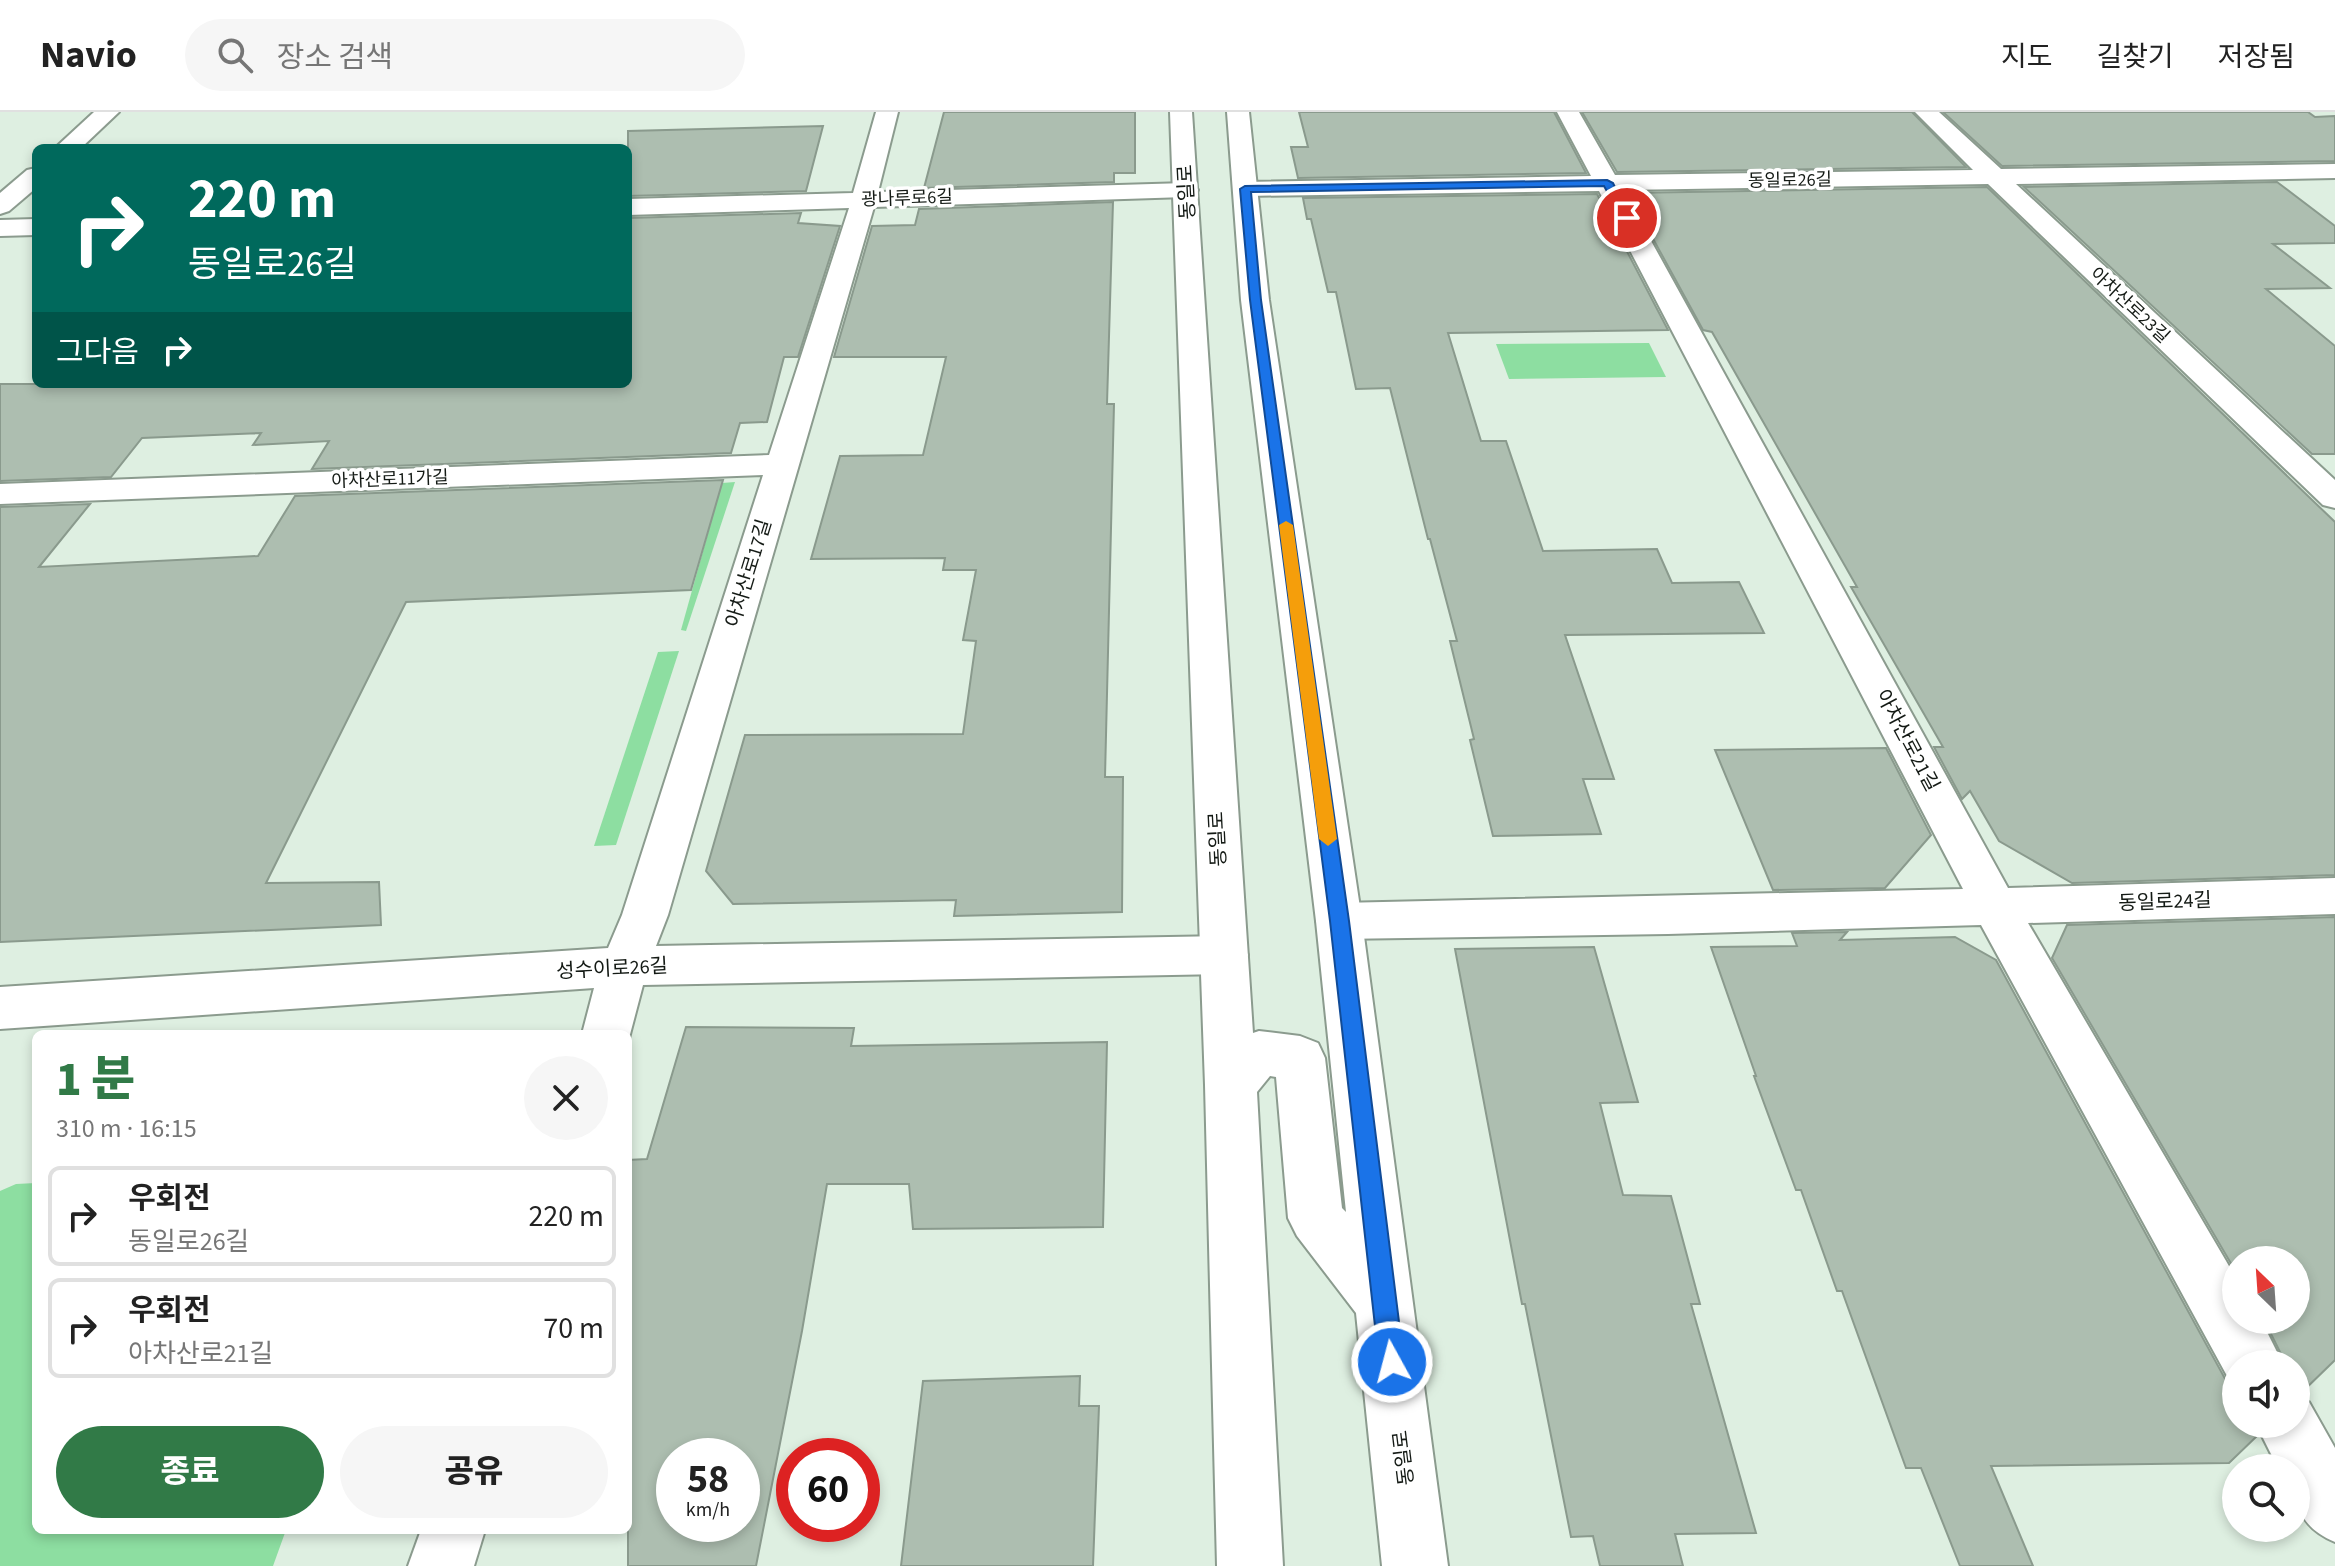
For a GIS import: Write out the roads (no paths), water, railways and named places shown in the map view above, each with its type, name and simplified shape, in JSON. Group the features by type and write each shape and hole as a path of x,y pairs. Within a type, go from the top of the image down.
{"street":[{"path":"72,144 108,112"},
{"name":"아차산로17길","path":"608,1030 624,966 645,915 864,199 887,112"},
{"name":"동일로","path":"1181,112 1220,182 1255,300 1339,921 1415,1566"},
{"name":"동일로","path":"1238,112 1220,182 1224,955 1250,1566"},
{"name":"아차산로21길","path":"1568,112 1995,907 2245,1350"},
{"name":"아차산로23길","path":"1926,112 2335,498"},
{"name":"동일로26길","path":"1220,182 1607,183 2335,171"},
{"path":"0,206 32,178"},
{"name":"광나루로6길","path":"632,207 1220,182"},
{"path":"0,228 32,227"},
{"name":"아차산로11가길","path":"0,494 781,464"},
{"name":"동일로24길","path":"1339,921 1995,907 2335,896"},
{"name":"성수이로26길","path":"0,1008 624,966 1224,955"},
{"path":"1231,1085 1259,1053 1300,1058 1316,1218 1385,1304"},
{"path":"2295,1438 2335,1510"},
{"path":"441,1566 452,1534"}]}
